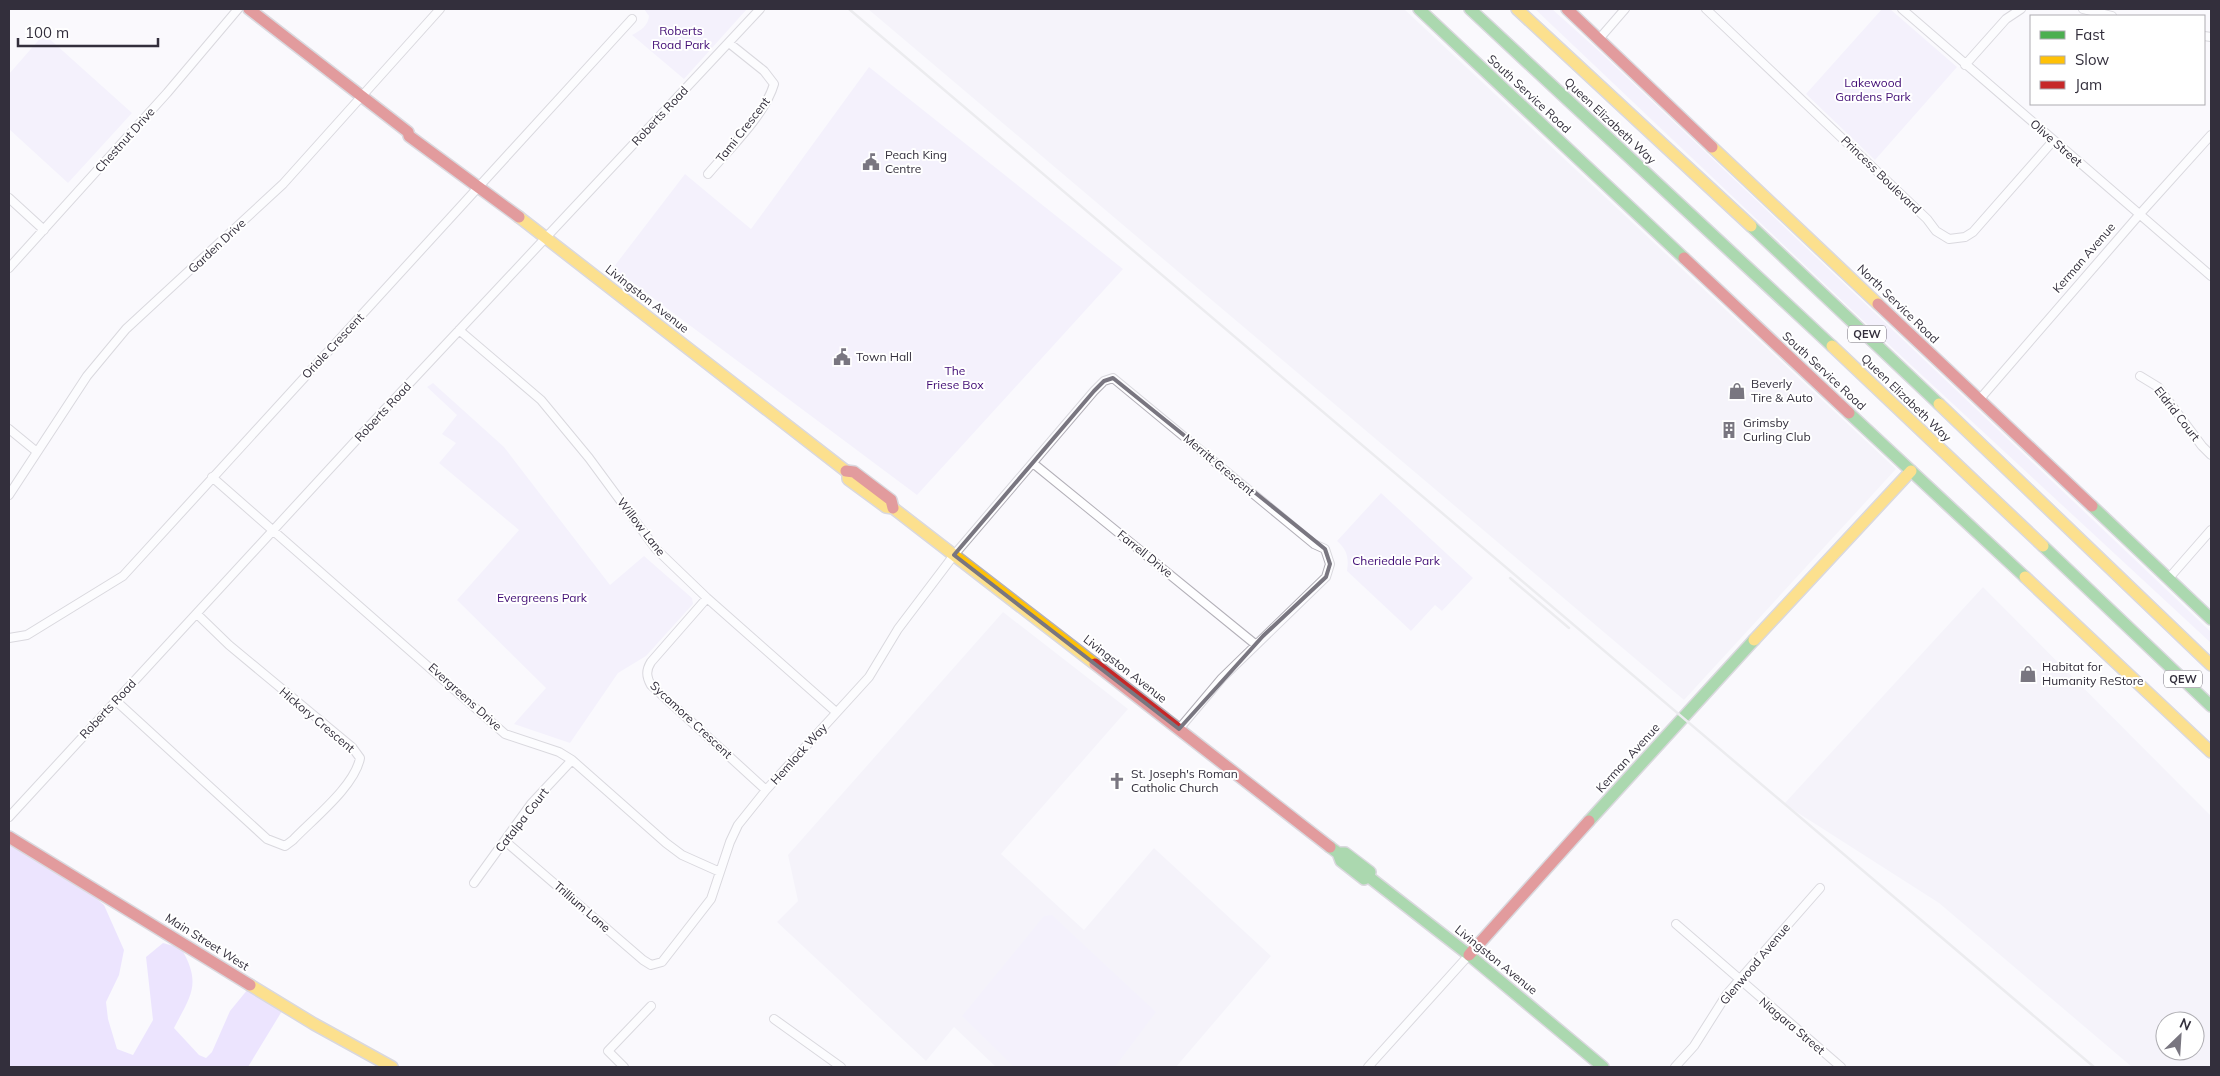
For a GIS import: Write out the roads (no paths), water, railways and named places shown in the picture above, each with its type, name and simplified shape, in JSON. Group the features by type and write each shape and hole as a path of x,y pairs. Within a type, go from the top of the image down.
{"main road":[{"name":"Livingston Avenue","path":"249,9 408,132 409,136 424,148 428,148 479,186 848,472 848,478 886,507 894,508 1338,853 1341,861 1364,879 1369,877 1469,955 1603,1067"},
{"name":"South Service Road","path":"1419,9 2211,752"},
{"name":"Queen Elizabeth Way","path":"1470,9 1774,291 2211,706"},
{"name":"Queen Elizabeth Way","path":"1517,9 1847,315 2211,665"},
{"name":"North Service Road","path":"1567,9 2211,619"},
{"name":"Kerman Avenue","path":"1469,955 1678,722 1911,470"},
{"name":"Main Street West","path":"9,837 314,1024 392,1067"}],"street":[{"name":"Chestnut Drive","path":"9,268 200,57 238,9"},
{"name":"Garden Drive","path":"9,494 87,376 126,329 283,184 440,9"},
{"name":"Roberts Road","path":"9,817 459,330 760,9"},
{"path":"1598,38 1625,9"},
{"name":"Princess Boulevard","path":"1706,9 1928,220 1936,231 1949,239 1965,237 1973,232 2053,141"},
{"name":"Olive Street","path":"1902,9 2211,276"},
{"path":"1965,65 2006,19 2021,9"},
{"path":"2084,9 2108,15"},
{"name":"Oriole Crescent","path":"9,638 27,635 122,576 632,19"},
{"name":"Tami Crescent","path":"708,174 771,96 774,84 764,71 729,43"},
{"name":"Kerman Avenue","path":"1979,400 2211,135"},
{"path":"9,198 44,230"},
{"name":"Willow Lane","path":"459,330 541,400 589,458 645,536 707,598 836,712"},
{"name":"Eldrid Court","path":"2140,376 2158,387 2202,446 2211,455"},
{"name":"Merritt Crescent","path":"954,555 1104,381 1113,378 1121,383 1314,544 1325,550 1330,564 1326,577 1222,678 1179,729"},
{"path":"9,429 37,452"},
{"name":"Farrell Drive","path":"1034,464 1255,644"},
{"name":"Evergreens Drive","path":"212,477 505,734 559,752 572,760 666,843 682,855 720,872"},
{"path":"2169,578 2211,530"},
{"name":"Hemlock Way","path":"662,962 711,899 738,825 766,790 868,677 898,629 954,555"},
{"name":"Sycamore Crescent","path":"707,598 652,662 647,669 647,678 652,685 766,790"},
{"name":"Hickory Crescent","path":"116,700 267,839 279,845 285,846 293,840 344,786 358,767 360,758 352,747 229,645 196,614"},
{"name":"Catalpa Court","path":"474,883 531,804 572,760"},
{"name":"Trillium Lane","path":"505,841 643,960 651,965 662,962"},
{"name":"Glenwood Avenue","path":"1676,1067 1694,1046 1727,994 1820,888"},
{"name":"Niagara Street","path":"1676,924 1841,1067"},
{"name":"Kerman Avenue","path":"1368,1067 1469,955"},
{"path":"624,1067 608,1051 651,1006"},
{"path":"774,1020 841,1067"}],"railway":[{"path":"849,9 2094,1067"},
{"path":"1510,578 1569,628"}],"place":[{"name":"Peach King Centre","path":"871,162"},
{"name":"Town Hall","path":"842,357"},
{"name":"Beverly Tire & Auto","path":"1737,391"},
{"name":"Grimsby Curling Club","path":"1729,430"},
{"name":"Habitat for Humanity ReStore","path":"2028,674"},
{"name":"St. Joseph's Roman Catholic Church","path":"1117,781"}],"park label":[{"name":"Roberts Road Park","path":"681,38"},
{"name":"Lakewood Gardens Park","path":"1873,90"},
{"name":"The Friese Box","path":"955,378"},
{"name":"Cheriedale Park","path":"1396,561"},
{"name":"Evergreens Park","path":"542,598"}]}
